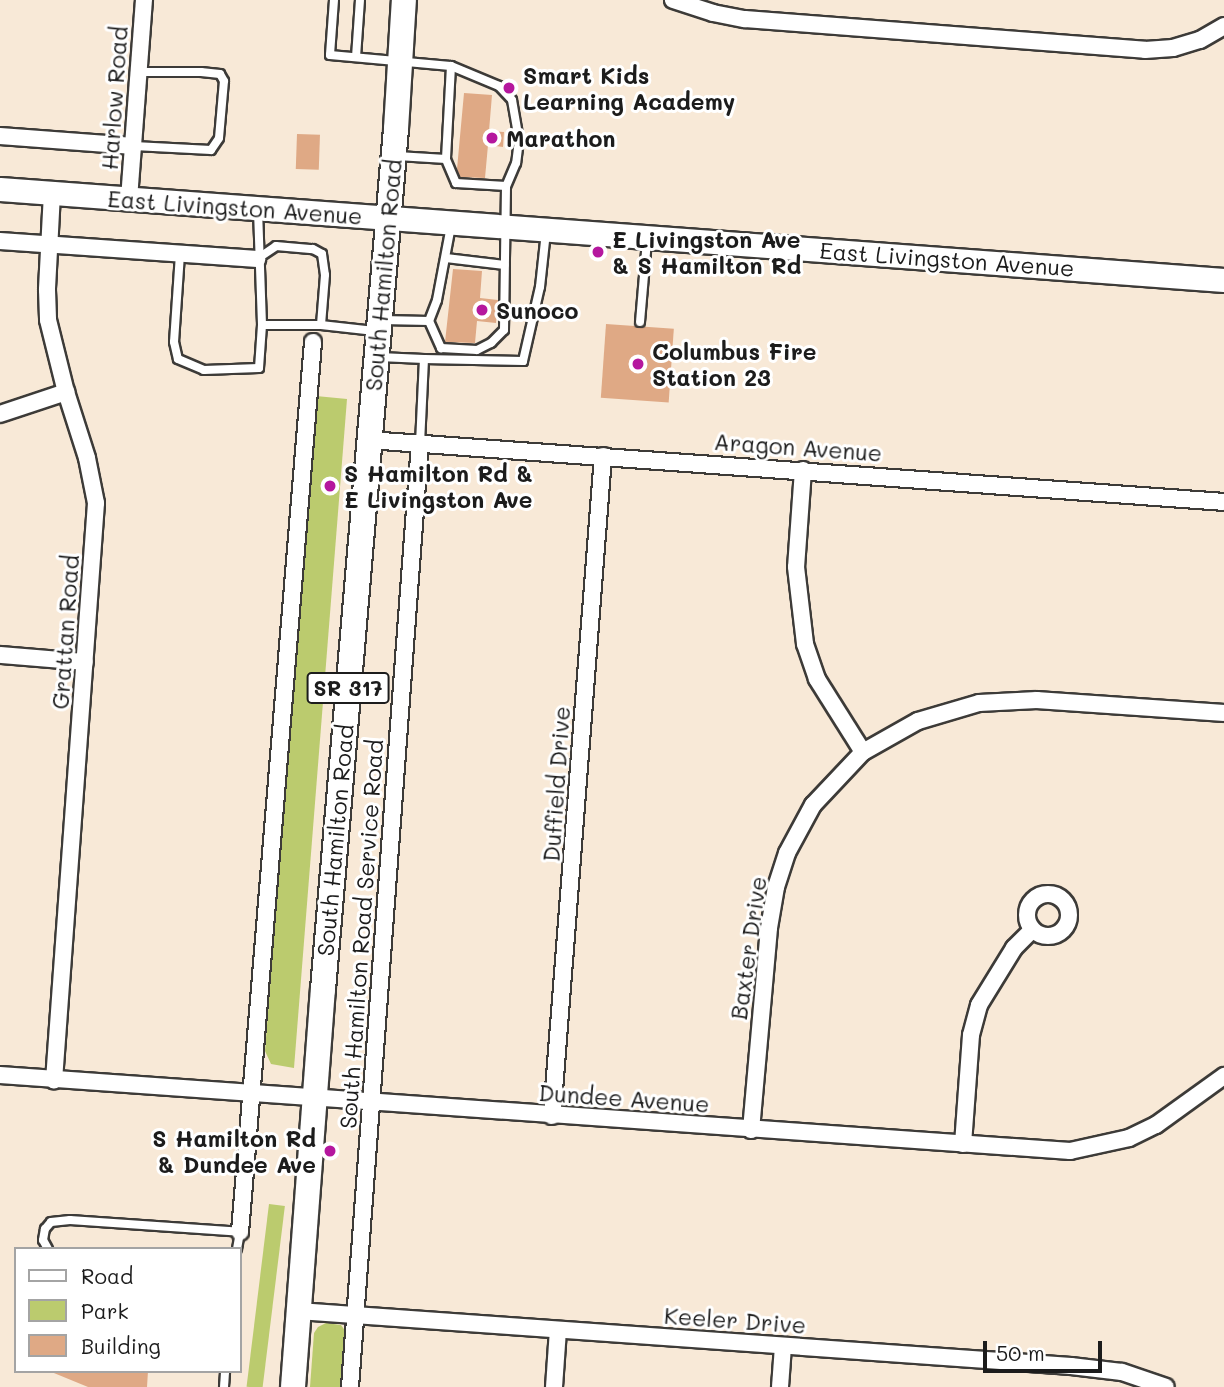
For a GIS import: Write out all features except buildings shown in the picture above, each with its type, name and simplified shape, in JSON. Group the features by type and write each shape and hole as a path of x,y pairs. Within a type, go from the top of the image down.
{"main road":[{"name":"South Hamilton Road","path":"293,1387 314,1098 394,155 404,0"},
{"name":"East Livingston Avenue","path":"0,189 1224,280"}],"street":[{"name":"Harlow Road","path":"129,199 144,0"},
{"path":"673,0 713,13 745,19 1145,50 1173,48 1200,40 1224,26"},
{"path":"0,136 134,146"},
{"name":"Grattan Road","path":"52,193 48,320 66,392 88,458 96,503 54,1080"},
{"path":"0,242 257,259"},
{"path":"240,1232 313,342"},
{"path":"0,414 66,392"},
{"name":"Aragon Avenue","path":"368,440 1224,502"},
{"name":"South Hamilton Road Service Road","path":"350,1387 420,443"},
{"name":"Duffield Drive","path":"552,1116 603,456"},
{"path":"803,470 796,567 805,644 817,679 863,752"},
{"path":"0,655 85,662"},
{"name":"Baxter Drive","path":"751,1130 769,928 776,887 787,853 813,805 863,752 918,721 979,703 1037,700 1224,713"},
{"path":"963,1144 971,1035 979,1005 1014,948 1032,930"},
{"name":"Dundee Avenue","path":"0,1075 1070,1151 1100,1147 1157,1125 1224,1076"},
{"name":"Keeler Drive","path":"299,1311 1071,1366 1122,1372 1166,1387"},
{"path":"554,1387 558,1331"},
{"path":"780,1387 783,1346"}],"lane":[{"path":"334,0 330,55 451,66 499,86 512,100 519,140 516,163 506,186 504,330 491,343 477,350 442,348 429,321 446,258 452,223"},
{"path":"356,57 360,0"},
{"path":"451,66 446,159 456,183 506,186"},
{"path":"134,146 211,150 219,138 224,81 220,74 139,72"},
{"path":"394,155 446,159"},
{"path":"180,254 174,342 178,359 204,370 259,369 262,325 257,259 258,209"},
{"path":"376,357 523,361 540,287 546,230"},
{"path":"640,322 647,237"},
{"path":"257,259 276,246 313,249 322,254 325,275 321,325"},
{"path":"446,258 505,265"},
{"path":"262,325 379,325 429,321"},
{"path":"420,443 424,359"},
{"path":"47,1247 43,1241 45,1229 51,1222 70,1220 240,1232 237,1247"}],"green space":[{"path":"316,396 347,399 294,1068 271,1064 265,1051"},
{"path":"269,1204 285,1206 263,1387 247,1387"},
{"path":"326,1323 341,1325 346,1332 342,1387 310,1387 314,1333"}],"place":[{"name":"Smart Kids Learning Academy","path":"509,88"},
{"name":"Marathon","path":"492,138"},
{"name":"E Livingston Ave & S Hamilton Rd","path":"598,252"},
{"name":"Sunoco","path":"482,310"},
{"name":"Columbus Fire Station 23","path":"638,364"},
{"name":"S Hamilton Rd & E Livingston Ave","path":"330,486"},
{"name":"S Hamilton Rd & Dundee Ave","path":"330,1151"}]}
